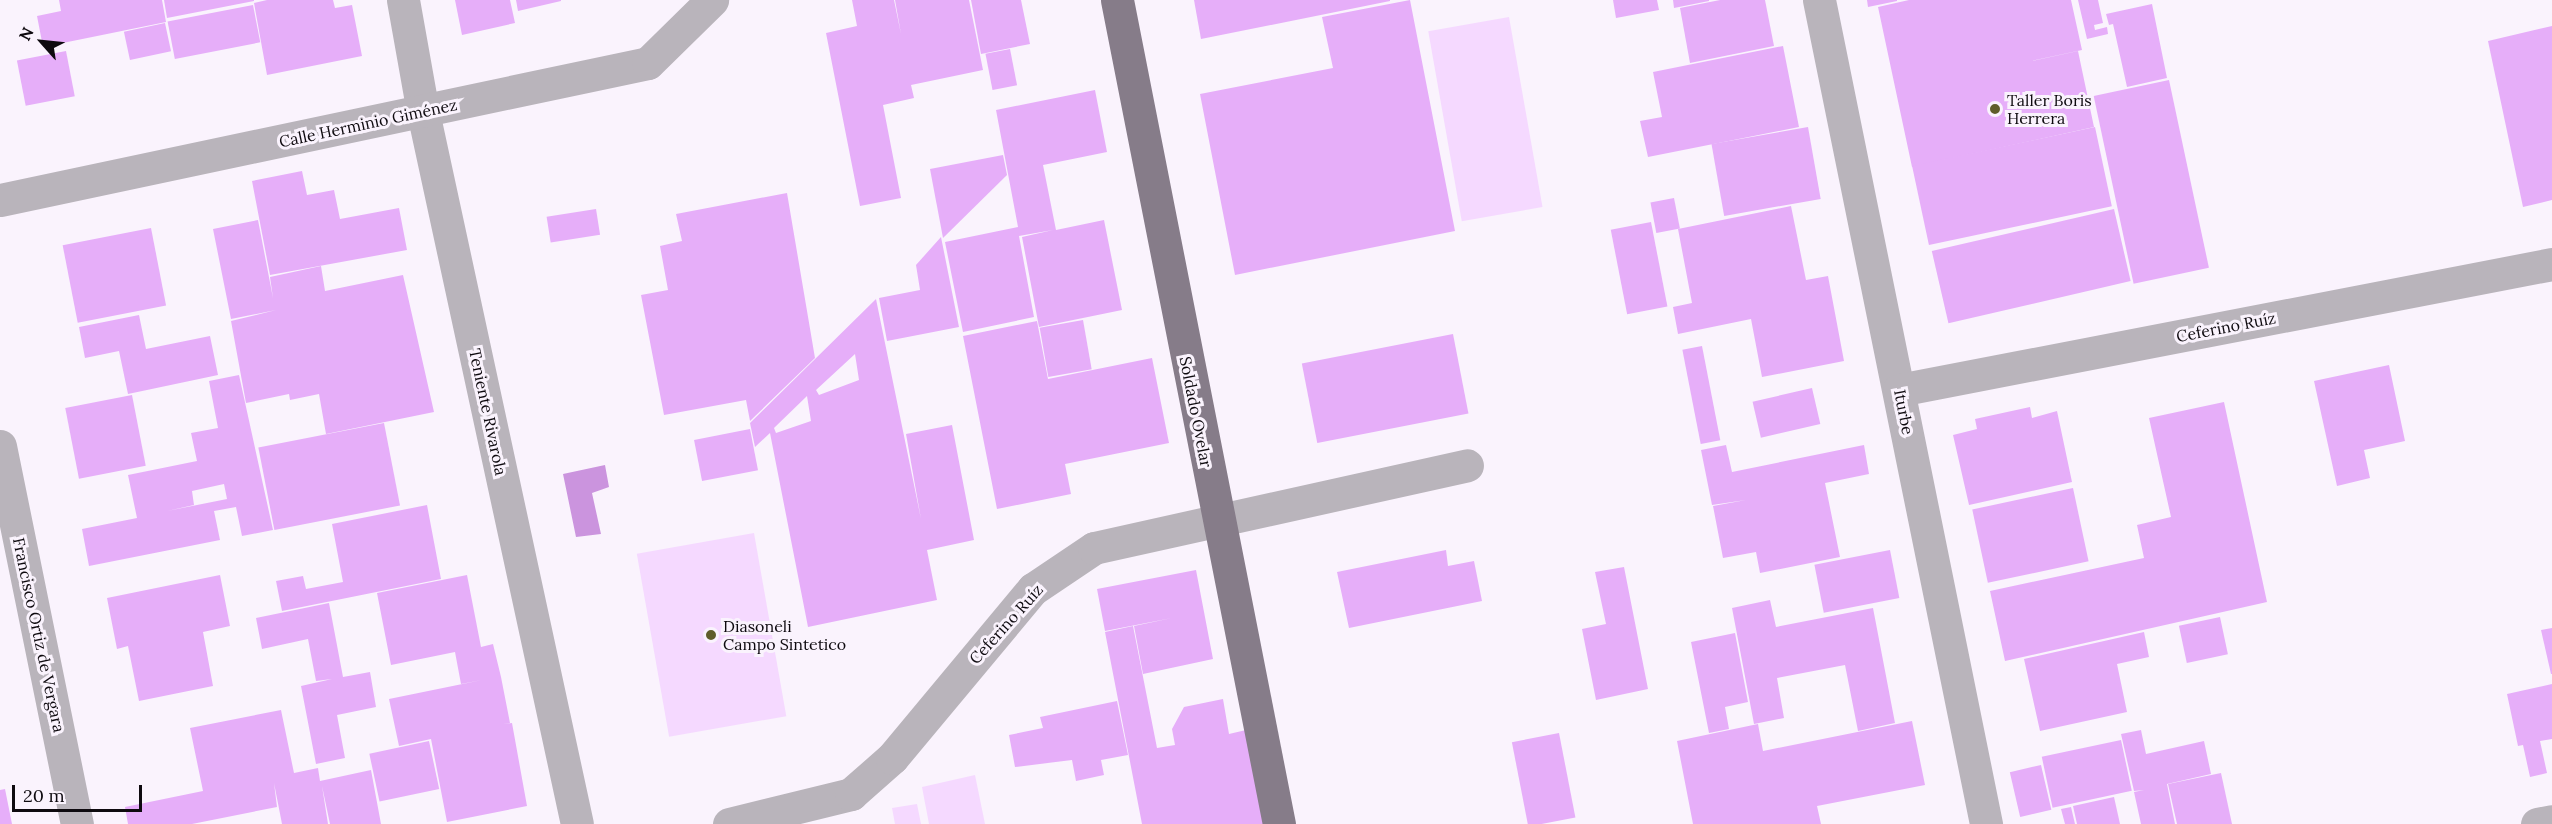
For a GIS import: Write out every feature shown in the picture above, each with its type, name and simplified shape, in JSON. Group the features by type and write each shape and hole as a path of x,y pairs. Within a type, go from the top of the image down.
{"main road":[{"name":"Soldado Ovelar","path":"1117,0 1216,518 1279,824"}],"street":[{"name":"Teniente Rivarola","path":"403,0 423,112 577,824"},
{"name":"Calle Herminio Giménez","path":"0,200 648,63 712,0"},
{"name":"Iturbe","path":"1819,0 1986,824"},
{"name":"Ceferino Ruíz","path":"1899,390 2552,264"},
{"name":"Francisco Ortiz de Vergara","path":"0,446 77,824"},
{"name":"Ceferino Ruíz","path":"729,824 850,794 892,758 1033,589 1094,548 1216,518 1467,465"},
{"path":"2537,824 2552,821"}],"shaded area":[{"path":"1509,17 1543,207 1462,221 1428,31"},
{"path":"605,465 609,487 592,493 601,534 576,537 563,474"},
{"name":"Diasoneli Campo Sintetico","path":"754,533 786,716 669,737 637,554"},
{"path":"975,775 985,824 929,824 922,787"},
{"path":"917,804 921,824 895,824 892,808"}],"building":[{"path":"59,0 162,0 166,22 43,47 37,16 61,11"},
{"path":"164,0 254,0 254,1 167,18"},
{"path":"267,0 333,0 335,8 352,5 362,56 267,75 254,3"},
{"path":"455,0 510,0 515,23 462,35"},
{"path":"516,0 561,0 561,1 518,11"},
{"path":"852,0 894,0 901,34 895,0 969,0 983,70 911,85 914,98 883,105 901,198 860,206 826,33 857,26"},
{"path":"971,0 1021,0 1030,44 981,54"},
{"path":"1194,0 1390,0 1390,1 1201,39"},
{"path":"1410,0 1455,231 1235,275 1200,94 1333,68 1322,17"},
{"path":"1613,0 1657,0 1659,10 1616,18"},
{"path":"1673,0 1709,0 1709,1 1674,8"},
{"path":"1720,0 1765,0 1774,46 1690,63 1680,8"},
{"path":"1867,0 1897,0 1897,1 1868,7"},
{"path":"1909,0 2071,0 2082,50 1999,68 2078,51 2094,127 1912,167 1878,7"},
{"path":"2078,0 2098,0 2103,23 2094,25 2095,30 2107,27 2108,34 2087,39"},
{"path":"2152,4 2167,78 2127,87 2113,24 2109,25 2106,14"},
{"path":"253,5 260,42 175,59 168,22"},
{"path":"165,23 171,51 130,60 124,32"},
{"path":"2552,26 2552,200 2523,207 2488,41"},
{"path":"1783,46 1799,127 1648,157 1640,121 1662,117 1653,72"},
{"path":"1010,49 1017,85 993,90 985,54"},
{"path":"66,51 75,96 26,106 17,61"},
{"path":"2169,80 2209,268 2134,284 2094,96"},
{"path":"1095,90 1107,152 1043,165 1056,230 1104,220 1122,310 1039,327 1022,237 1053,230 1019,236 1034,317 963,332 945,242 1018,227 996,110"},
{"path":"1808,127 1821,199 1724,216 1711,144"},
{"path":"2095,127 2112,206 1929,245 1912,166"},
{"path":"1003,155 1007,175 943,238 930,169"},
{"path":"302,171 307,195 334,190 340,219 399,208 407,250 270,275 252,181"},
{"path":"787,193 815,358 750,421 746,400 664,415 641,295 668,290 660,246 682,241 676,214"},
{"path":"1674,198 1680,228 1656,233 1650,203"},
{"path":"1791,206 1806,280 1828,276 1844,361 1762,377 1751,319 1678,334 1673,307 1692,303 1678,229"},
{"path":"596,209 600,235 551,243 547,217"},
{"path":"2114,209 2131,281 1948,323 1932,251"},
{"path":"258,220 273,298 270,277 321,266 325,291 403,275 434,412 326,434 319,394 290,400 289,394 246,403 231,321 276,310 231,319 213,229"},
{"path":"1651,222 1667,306 1627,314 1611,230"},
{"path":"151,228 166,306 78,323 63,245"},
{"path":"941,237 959,327 887,341 879,298 920,290 916,265"},
{"path":"876,299 921,519 906,434 952,425 974,540 927,550 937,600 808,627 770,433 755,447 750,423","holes":["855,354 859,380 819,395 816,390","807,396 811,421 776,433 774,428"]},
{"path":"139,315 146,349 210,336 218,375 128,394 119,351 85,358 79,327"},
{"path":"1083,320 1092,369 1048,377 1040,328"},
{"path":"1037,321 1048,379 1152,358 1169,443 1065,464 1071,494 997,509 963,336"},
{"path":"1453,334 1468,414 1317,443 1302,363"},
{"path":"1702,346 1720,440 1701,444 1682,350"},
{"path":"2389,365 2405,441 2364,450 2370,478 2337,486 2314,381"},
{"path":"239,375 273,530 242,536 236,507 214,511 220,540 89,566 82,529 137,518 128,475 197,461 191,433 218,428 209,381","holes":["224,484 227,499 167,511 194,505 192,491"]},
{"path":"1812,388 1820,424 1761,438 1753,402"},
{"path":"132,395 146,466 79,479 65,408"},
{"path":"2224,402 2267,602 2005,661 1990,591 2144,558 2137,525 2171,517 2149,418"},
{"path":"2030,407 2032,418 2057,411 2072,482 1969,505 1953,435 1977,429 1975,419"},
{"path":"384,423 400,505 274,530 258,447"},
{"path":"750,429 758,470 702,481 694,440"},
{"path":"1726,445 1732,472 1864,445 1869,474 1825,483 1840,557 1760,573 1756,552 1723,558 1713,506 1746,500 1712,505 1701,450"},
{"path":"2073,488 2089,561 1988,583 1972,509"},
{"path":"427,505 441,579 282,611 276,581 303,576 306,589 343,582 332,524"},
{"path":"1446,550 1448,566 1474,561 1482,601 1349,628 1337,572"},
{"path":"1890,550 1899,598 1824,613 1814,565"},
{"path":"1624,567 1648,689 1596,700 1582,629 1606,624 1595,572"},
{"path":"1196,570 1213,659 1143,674 1134,626 1172,618 1105,631 1097,589"},
{"path":"220,575 230,626 203,632 213,686 139,701 128,646 117,649 107,598"},
{"path":"467,575 481,647 493,644 510,723 503,724 512,723 527,806 447,822 431,739 399,746 389,699 482,680 461,684 455,652 391,665 377,593"},
{"path":"1770,600 1776,627 1873,608 1895,723 1858,731 1845,665 1777,678 1784,718 1754,724 1732,608"},
{"path":"329,603 343,677 370,672 376,707 337,715 345,758 316,764 301,686 332,679 316,681 308,639 262,649 256,618"},
{"path":"2220,617 2228,654 2187,663 2179,626"},
{"path":"1133,626 1157,748 1175,745 1172,729 1184,707 1223,699 1229,734 1246,730 1264,824 1142,824 1105,632"},
{"path":"2552,628 2552,674 2551,674 2541,630"},
{"path":"2144,632 2149,657 2117,664 2127,712 2040,731 2024,659"},
{"path":"1735,633 1748,702 1725,707 1729,729 1709,733 1691,642"},
{"path":"2552,684 2552,739 2540,741 2547,773 2530,777 2523,745 2518,746 2507,694"},
{"path":"1117,701 1128,755 1101,760 1104,775 1076,781 1072,760 1015,767 1009,735 1043,728 1040,717"},
{"path":"281,710 294,773 318,768 320,781 371,770 381,824 330,824 322,786 328,824 282,824 274,783 277,807 192,824 128,824 125,807 203,791 190,728"},
{"path":"1912,721 1925,785 1817,806 1821,824 1693,824 1677,741 1758,724 1763,751"},
{"path":"2141,730 2146,754 2204,741 2211,774 2167,784 2175,824 2141,824 2134,792 2144,790 2134,791 2121,734"},
{"path":"1559,733 1575,817 1542,824 1528,824 1512,742"},
{"path":"2121,740 2132,791 2053,808 2042,757"},
{"path":"429,741 439,789 380,802 369,754"},
{"path":"2041,765 2051,810 2020,817 2010,772"},
{"path":"2221,773 2232,824 2177,824 2168,784"},
{"path":"5,789 12,824 0,824 0,790"},
{"path":"2114,797 2120,824 2077,824 2073,806"},
{"path":"2071,807 2075,824 2065,824 2061,809"}],"place":[{"name":"Taller Boris Herrera","path":"1995,109"},
{"name":"Diasoneli Campo Sintetico","path":"711,635"}]}
